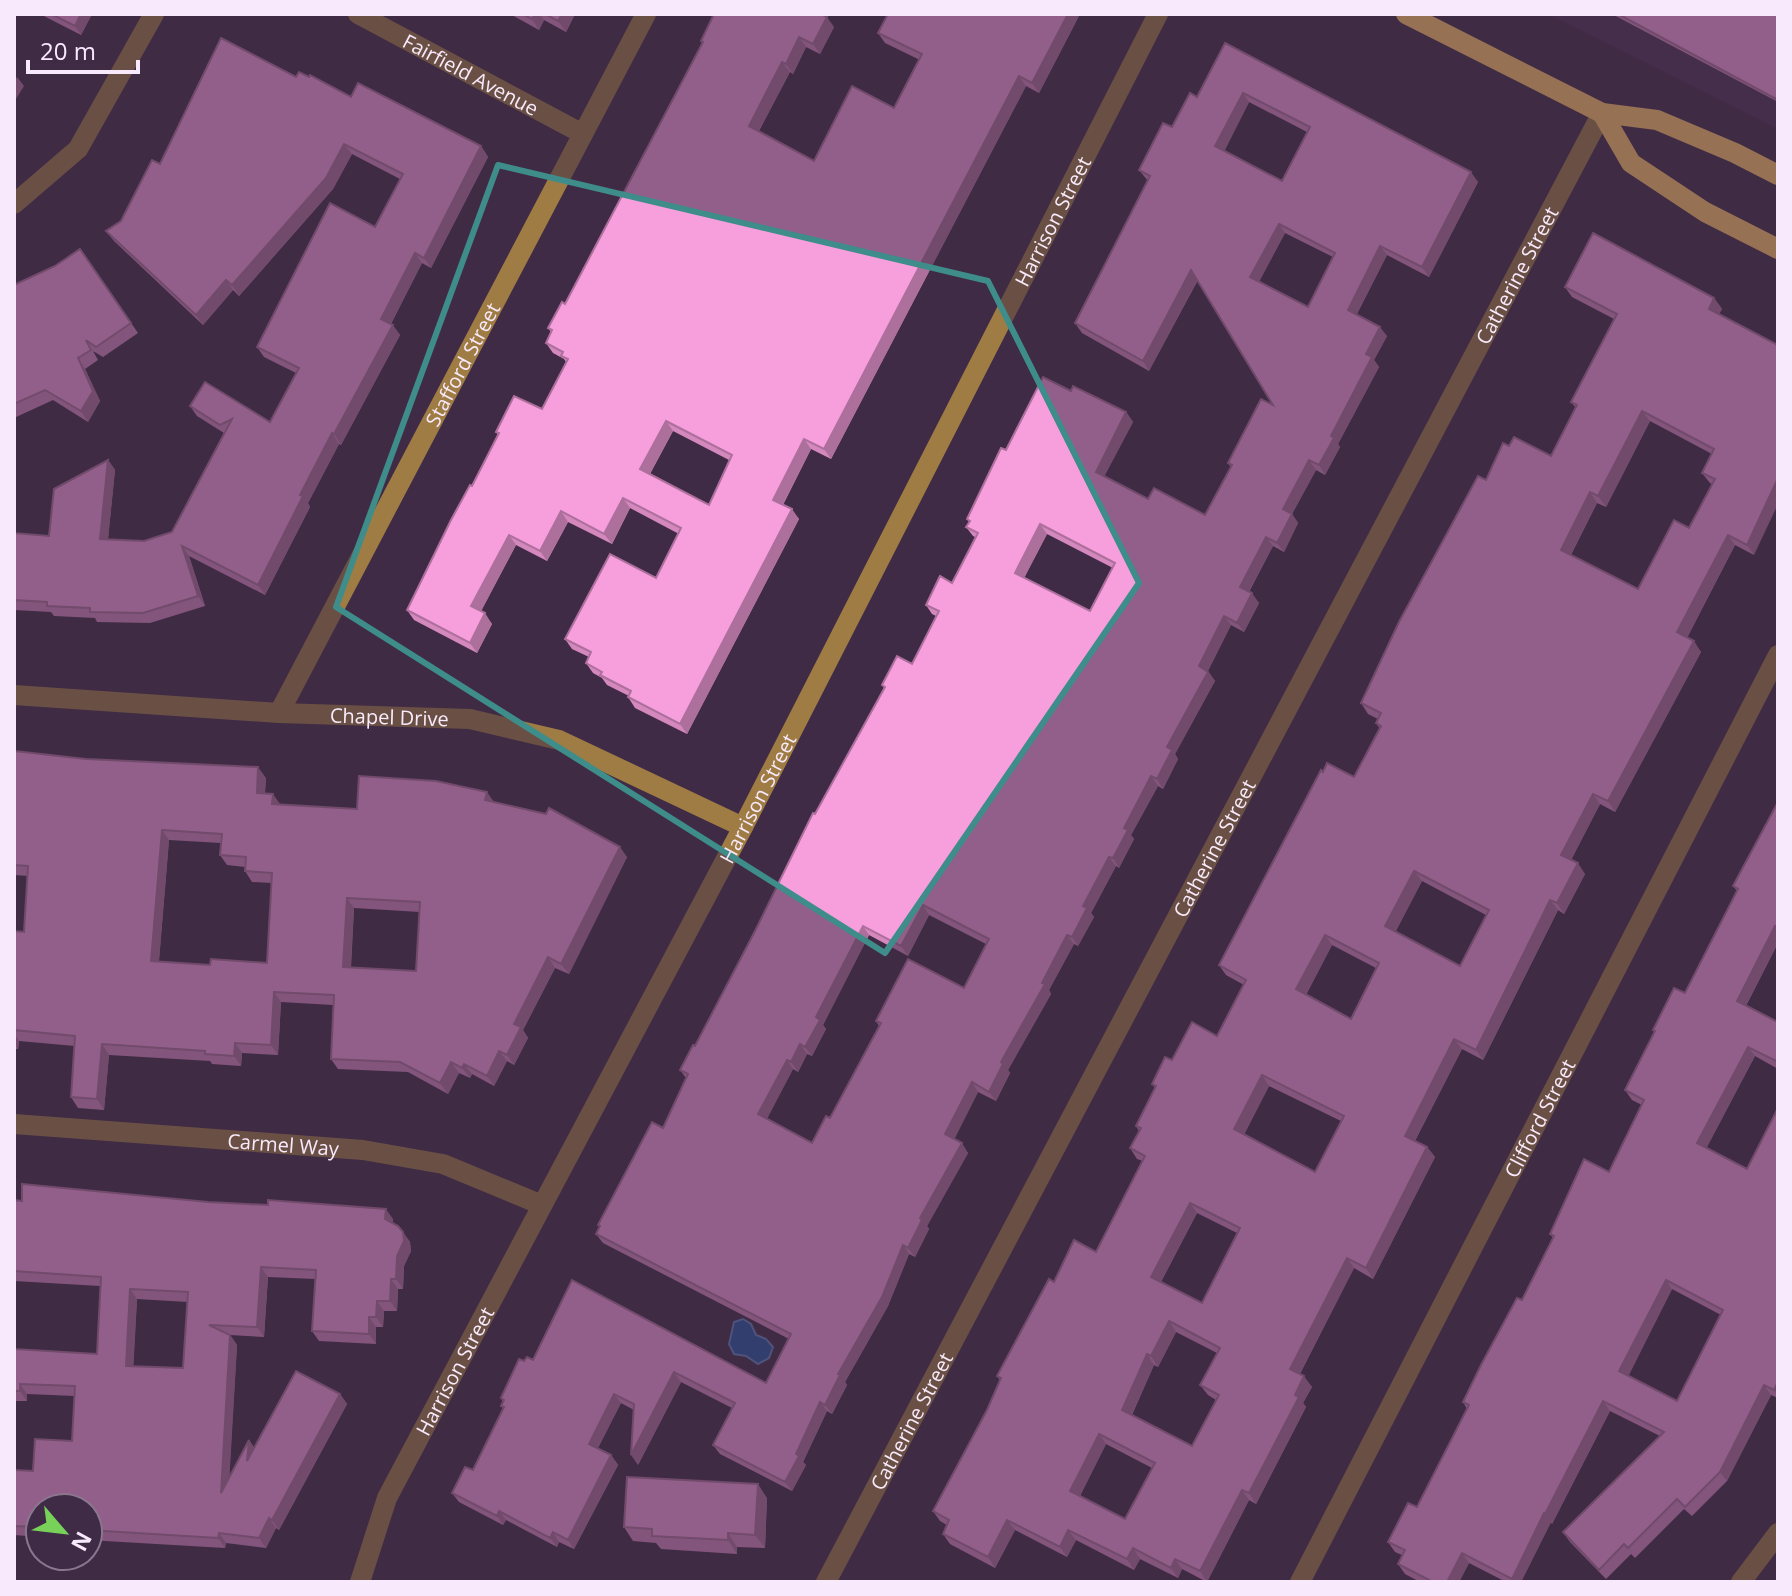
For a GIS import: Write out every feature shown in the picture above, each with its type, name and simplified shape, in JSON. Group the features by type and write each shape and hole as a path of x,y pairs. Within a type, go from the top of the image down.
{"main road":[{"path":"1406,14 1602,113 1657,120 1778,175"},
{"path":"1602,113 1631,163 1705,212 1778,249"}],"street":[{"path":"14,204 78,149 154,14"},
{"name":"Fairfield Avenue","path":"358,14 583,134"},
{"name":"Stafford Street","path":"279,713 646,14"},
{"name":"Harrison Street","path":"360,1582 387,1498 743,827 1158,14"},
{"name":"Catherine Street","path":"826,1582 1602,113"},
{"name":"Clifford Street","path":"1300,1582 1778,655"},
{"name":"Chapel Drive","path":"14,695 279,713 470,719 559,740 743,827"},
{"name":"Carmel Way","path":"14,1124 363,1150 443,1164 542,1205"},
{"path":"1741,1582 1778,1533"}],"highlighted area":[{"path":"498,165 988,281 1139,583 885,953 336,607"}],"shaded area":[{"path":"1548,14 1778,14 1778,129 1647,63"}],"water":[{"path":"743,1319 751,1324 756,1335 766,1339 773,1347 769,1358 758,1364 746,1356 734,1354 729,1344 734,1322"}],"building":[{"path":"51,14 81,14 75,26"},
{"path":"545,14 562,14 558,21"},
{"path":"714,14 821,14 827,17 813,44 799,37 786,64 782,62 749,126 814,161 852,86 894,108 922,54 878,33 888,14 1068,14 1032,83 1019,76 824,449 804,439 773,500 792,509 680,724 628,697 631,691 600,675 602,672 586,663 591,652 565,639 610,554 656,578 681,528 623,498 604,534 561,511 540,551 509,535 471,606 485,613 470,643 407,610 451,520 499,433 496,432 514,396 542,409 568,359 561,356 563,352 546,343 552,330 548,328 562,302 565,304","holes":["666,421 732,455 709,505 640,469"]},
{"path":"1618,14 1778,14 1778,100"},
{"path":"221,38 296,77 299,72 310,75 351,97 358,83 481,146 424,258 415,253 381,319 393,325 332,433 258,585 182,546 198,596 143,613 90,612 90,608 47,606 47,602 14,600 14,533 49,536 54,489 108,460 100,539 144,541 172,532 232,419 220,425 190,406 205,382 270,422 299,368 257,347 330,203 375,227 403,174 344,144 326,178 232,285 226,280 196,315 106,231 121,221 152,160 160,164"},
{"path":"1225,43 1471,172 1422,267 1380,246 1348,310 1380,327 1366,354 1372,357 1331,436 1334,438 1319,465 1309,460 1283,509 1292,514 1277,543 1266,537 1240,587 1252,593 1237,623 1224,616 1199,666 1208,672 1167,747 1172,750 1157,779 1151,776 1124,828 1128,830 1113,858 1109,857 1083,906 1087,908 1072,937 1067,935 1042,983 1045,984 1001,1062 1003,1064 989,1092 972,1082 945,1134 962,1143 920,1218 922,1220 908,1248 903,1245 882,1297 838,1374 825,1405 820,1402 796,1454 799,1456 785,1482 713,1445 735,1403 674,1372 631,1455 634,1404 614,1394 589,1444 611,1455 568,1540 553,1532 550,1538 499,1511 497,1516 452,1493 465,1467 473,1470 504,1407 501,1406 504,1400 501,1398 519,1359 524,1361 527,1357 533,1360 572,1280 766,1383 791,1334 596,1234 598,1225 652,1122 663,1128 688,1074 680,1070 755,931 813,813 885,687 882,685 897,656 912,664 939,611 926,605 940,576 952,583 978,533 966,527 970,521 967,519 1001,448 1006,450 1043,377 1071,391 1073,386 1126,412 1096,472 1148,499 1154,488 1205,515 1232,465 1228,463 1261,399 1273,405 1191,270 1143,361 1075,323 1150,176 1139,170 1163,123 1172,127 1190,93 1197,97","holes":["1243,93 1310,127 1282,181 1215,146","1279,224 1335,253 1308,307 1250,277","1040,524 1115,563 1090,611 1015,573","923,905 989,939 964,988 908,959 876,1021 881,1023 830,1118 826,1116 812,1143 758,1114 787,1060 791,1062 800,1044 805,1047 820,1020 816,1017 863,926 901,946"]},
{"path":"1593,233 1714,298 1709,309 1778,345 1778,478 1747,545 1728,535 1677,632 1694,641 1608,801 1593,794 1561,855 1578,863 1557,903 1550,900 1476,1050 1454,1039 1405,1136 1427,1147 1366,1268 1347,1258 1290,1369 1304,1376 1295,1395 1299,1397 1249,1493 1242,1490 1200,1571 1175,1559 1171,1568 1133,1548 1127,1559 1068,1530 1060,1547 1007,1520 988,1557 943,1534 949,1520 933,1511 987,1410 1001,1378 997,1376 1049,1279 1054,1282 1074,1240 1096,1252 1145,1156 1130,1148 1141,1128 1136,1126 1156,1086 1152,1084 1165,1057 1172,1060 1192,1022 1217,1036 1246,980 1219,965 1321,770 1323,772 1327,763 1354,777 1381,726 1376,723 1381,713 1361,703 1399,622 1478,476 1486,480 1503,443 1509,446 1514,437 1551,456 1577,405 1571,402 1617,314 1565,287","holes":["1642,411 1714,449 1702,473 1715,479 1689,528 1674,520 1638,589 1561,550 1590,492 1598,496","1414,871 1489,910 1460,966 1385,926","1325,935 1379,963 1351,1019 1296,989","1262,1075 1344,1116 1315,1172 1234,1129","1190,1203 1240,1228 1202,1303 1151,1277","1169,1321 1220,1348 1200,1385 1219,1395 1192,1446 1122,1410 1147,1354 1151,1356","1099,1434 1155,1463 1125,1519 1070,1491"]},
{"path":"80,249 131,323 96,347 86,340 91,350 78,358 93,391 81,411 45,390 14,404 14,285 55,266"},
{"path":"14,751 86,759 258,767 257,793 273,794 272,804 357,809 359,776 436,781 487,792 485,800 546,814 549,808 620,847 561,964 548,957 514,1024 521,1027 507,1055 499,1051 487,1076 464,1064 462,1068 451,1062 440,1083 400,1062 331,1059 334,995 274,992 271,1045 235,1043 234,1056 102,1044 97,1099 71,1097 75,1036 14,1030 14,931 24,932 28,866 14,865","holes":["162,830 222,834 220,855 246,857 245,871 272,873 267,963 211,959 210,965 151,961","347,898 420,902 416,971 343,967"]},
{"path":"1778,802 1778,928 1775,926 1737,1001 1778,1022 1778,1062 1748,1047 1697,1143 1747,1169 1778,1108 1778,1382 1774,1390 1764,1385 1720,1472 1685,1507 1677,1499 1628,1548 1624,1544 1599,1570 1563,1532 1664,1432 1603,1401 1512,1579 1462,1553 1447,1582 1433,1582 1398,1564 1405,1550 1388,1542 1408,1503 1417,1507 1469,1405 1463,1402 1481,1365 1517,1298 1522,1300 1554,1236 1550,1234 1584,1159 1609,1172 1644,1100 1625,1090 1674,988 1685,993 1738,889 1733,886","holes":["1666,1280 1723,1310 1677,1401 1619,1371"]},
{"path":"22,1184 208,1202 268,1205 268,1200 386,1209 385,1219 403,1232 396,1279 391,1279 390,1301 377,1301 376,1317 369,1317 369,1334 312,1331 316,1270 261,1267 257,1327 209,1325 230,1335 221,1493 249,1440 247,1461 296,1371 340,1394 272,1520 269,1518 259,1538 219,1533 218,1538 104,1531 104,1492 24,1492 24,1526 14,1526 14,1470 33,1471 35,1439 72,1441 75,1386 20,1384 20,1391 14,1391 14,1349 97,1354 101,1277 14,1271 14,1200 22,1201","holes":["130,1289 188,1292 183,1368 126,1366"]},
{"path":"627,1477 758,1484 755,1535 728,1533 728,1540 652,1536 652,1529 624,1527"}]}
